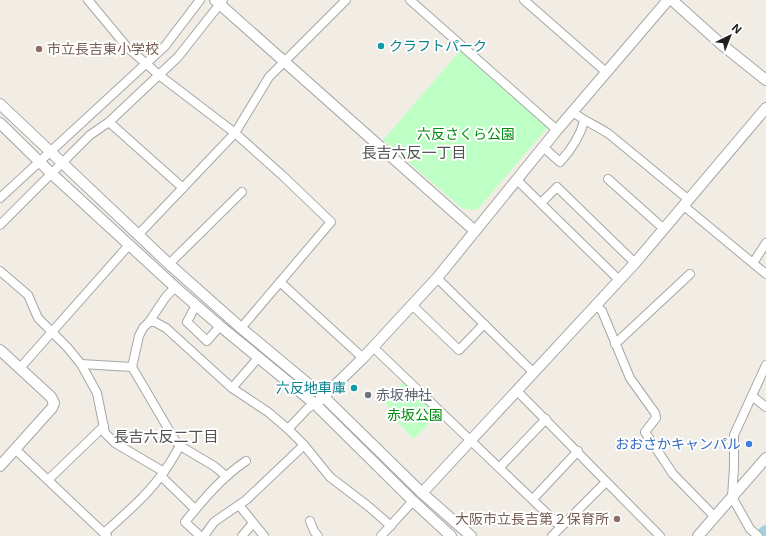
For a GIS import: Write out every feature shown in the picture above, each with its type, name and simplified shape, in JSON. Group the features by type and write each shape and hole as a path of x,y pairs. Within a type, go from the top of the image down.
{"street":[{"path":"88,0 127,47 145,64 235,133 331,222 241,328"},
{"path":"0,198 165,46 200,0"},
{"path":"138,235 235,133 269,77 346,0"},
{"path":"410,0 557,130"},
{"path":"524,0 606,72"},
{"path":"288,429 308,408 324,396 363,358 437,278 557,130 668,0"},
{"path":"672,0 721,44 766,80"},
{"path":"0,225 90,135 109,122 178,57 219,1 284,62 475,231"},
{"path":"0,104 169,264 241,328 324,396 422,493 471,536"},
{"path":"422,493 620,280 687,203 766,108"},
{"path":"573,112 584,121 595,124 609,134 766,274"},
{"path":"543,147 560,162 582,132 584,121"},
{"path":"109,122 183,188"},
{"path":"0,123 52,174 175,287 258,358 315,404 413,502 451,536"},
{"path":"608,179 664,229"},
{"path":"517,180 620,280"},
{"path":"540,203 557,187 635,263"},
{"path":"169,264 242,192"},
{"path":"753,263 766,243"},
{"path":"20,368 129,245"},
{"path":"0,271 28,295 38,318 52,331 81,364 97,393 105,433 115,443 162,474 195,509"},
{"path":"615,344 690,274"},
{"path":"437,278 534,373"},
{"path":"280,282 363,358"},
{"path":"175,287 143,328 139,336 132,367 176,442 180,446 214,466 226,476"},
{"path":"196,305 187,322 207,341 220,326"},
{"path":"412,305 459,350 484,324"},
{"path":"596,305 602,311 630,378 655,413 656,418 645,432 673,474 714,516"},
{"path":"149,322 155,322 166,328 232,388 268,412 304,445 330,477 391,526"},
{"path":"373,347 562,527"},
{"path":"0,350 51,397 54,403 52,408 0,466"},
{"path":"232,388 258,358"},
{"path":"81,364 132,367"},
{"path":"758,536 750,529 732,497 734,435 766,365"},
{"path":"517,391 578,451 606,482 660,536"},
{"path":"752,396 766,407"},
{"path":"500,468 546,419"},
{"path":"48,480 104,426"},
{"path":"204,536 214,522 239,505 270,479 304,445"},
{"path":"15,449 106,534 162,474 180,446"},
{"path":"533,499 578,451"},
{"path":"698,536 766,458"},
{"path":"200,536 185,522 226,476 246,461"},
{"path":"552,536 606,482"},
{"path":"381,536 413,502"},
{"path":"239,505 264,536"},
{"path":"310,521 318,536"},
{"path":"242,536 253,523"}],"green space":[{"name":"六反さくら公園","path":"460,51 548,127 477,210 463,209 383,140"},
{"name":"赤坂公園","path":"404,382 438,414 414,439 397,422 400,419 384,402"}],"waterway":[{"path":"762,536 766,532"}],"place":[{"name":"クラフトパーク","path":"381,46"},
{"name":"市立長吉東小学校","path":"39,49"},
{"name":"六反地車庫","path":"354,388"},
{"name":"赤坂神社","path":"368,395"},
{"name":"おおさかキャンパル","path":"749,444"},
{"name":"大阪市立長吉第２保育所","path":"617,519"}],"district":[{"name":"長吉六反一丁目","path":"414,153"},
{"name":"長吉六反二丁目","path":"166,437"}]}
